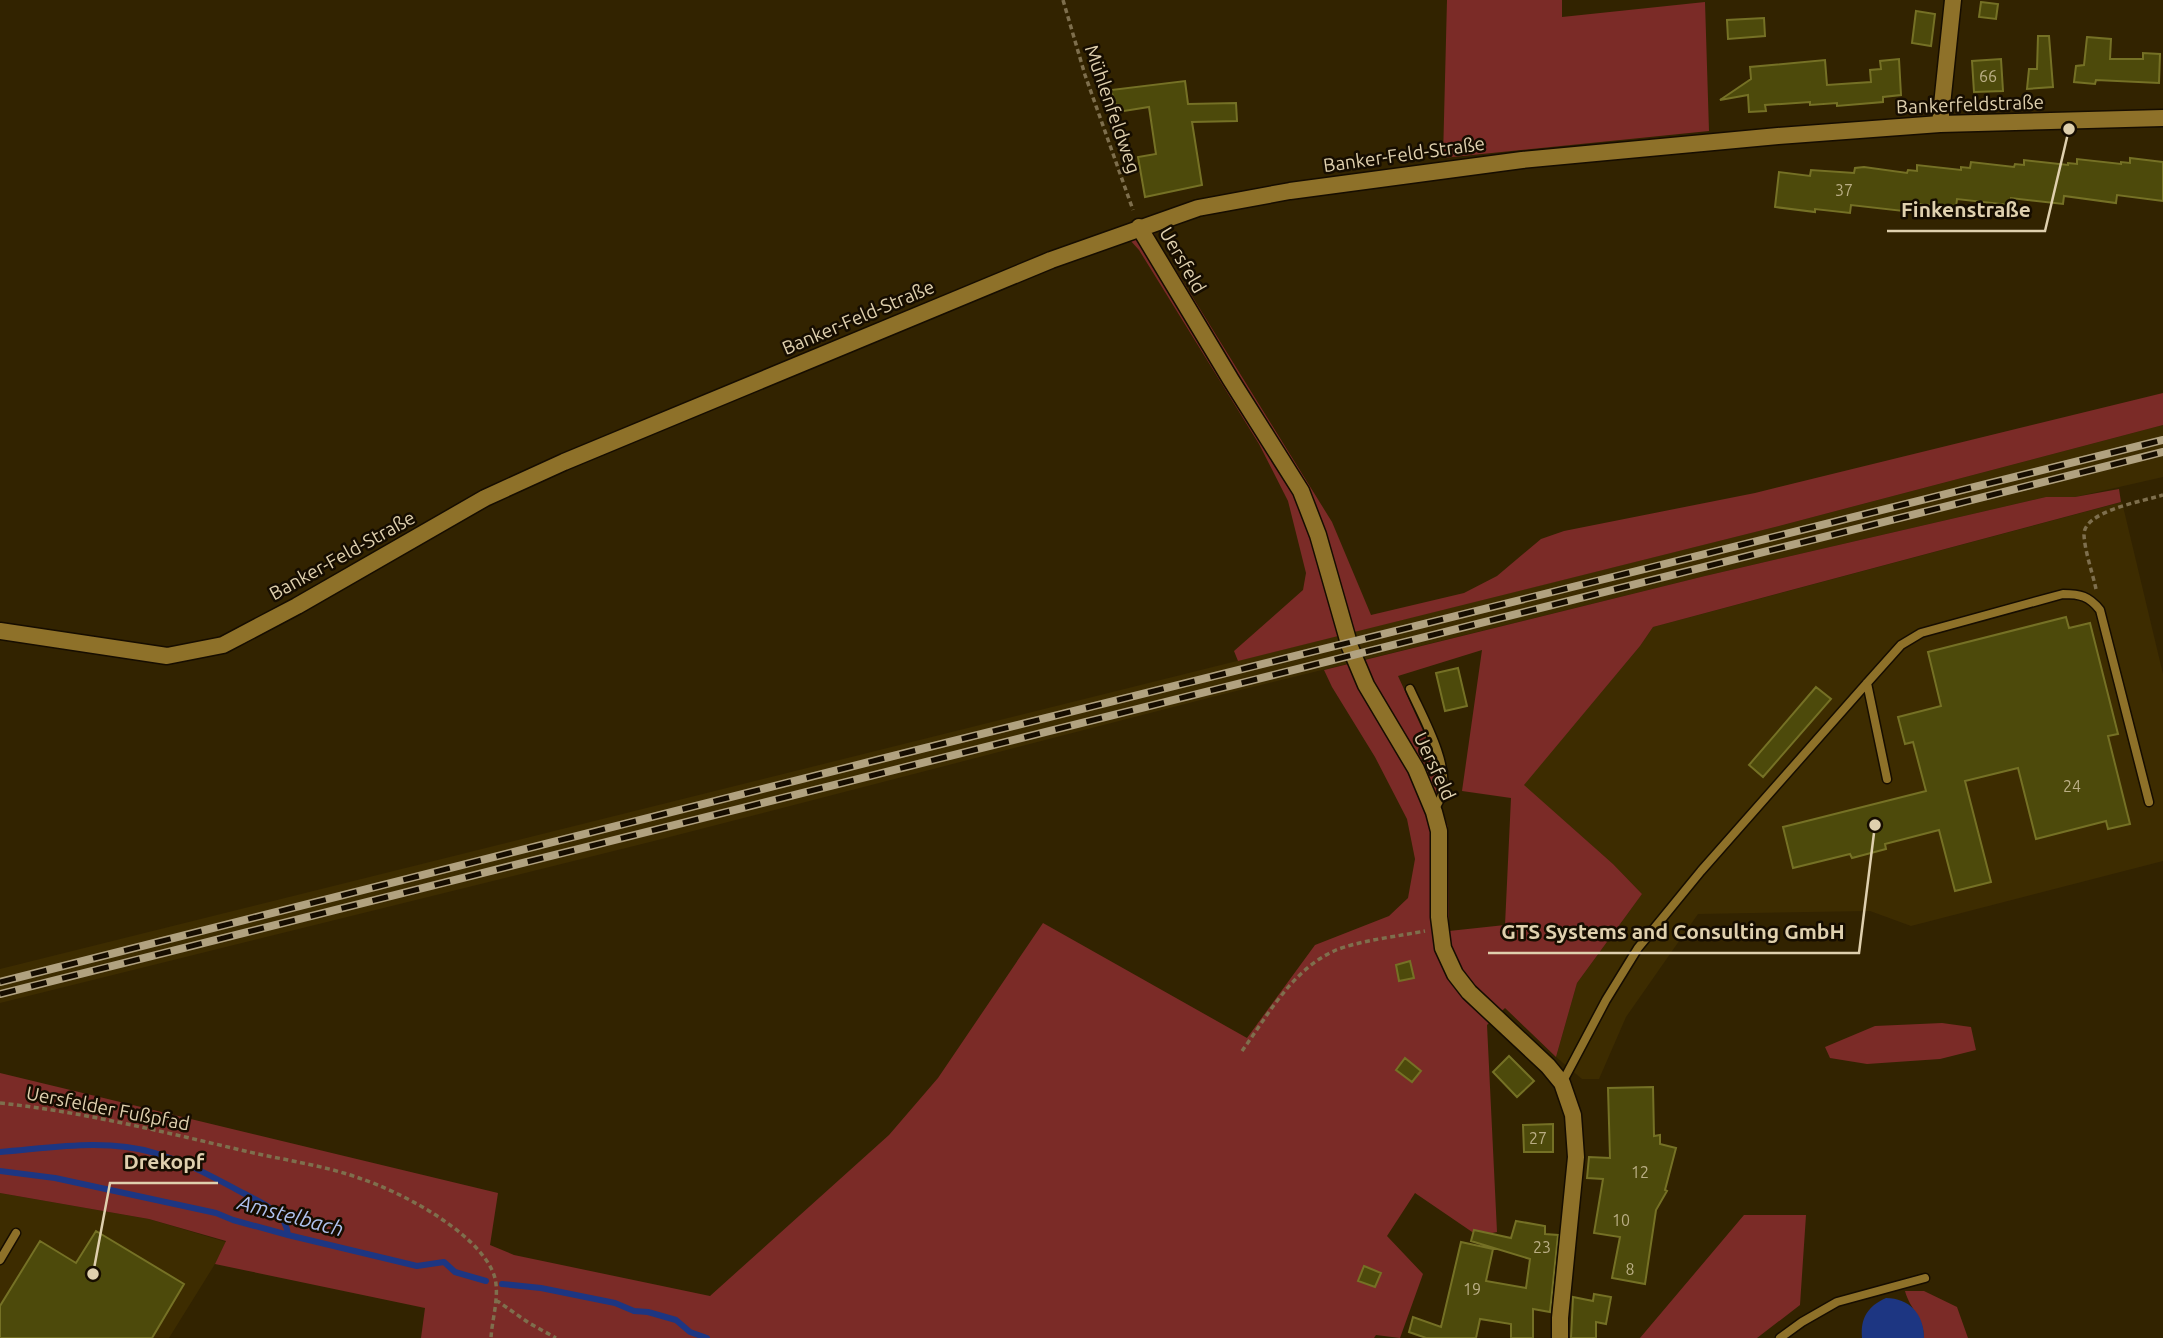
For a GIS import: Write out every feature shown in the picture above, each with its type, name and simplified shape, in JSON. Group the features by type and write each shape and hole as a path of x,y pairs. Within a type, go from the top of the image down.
{"street":[{"path":"1940,124 1953,0"},
{"name":"Bankerfeldstraße","path":"1778,136 1940,124 2163,118"},
{"name":"Banker-Feld-Straße","path":"0,631 167,656 223,645 297,606 485,498 564,462 1051,260 1198,208 1290,191 1427,171 1778,136"},
{"name":"Uersfeld","path":"1139,227 1301,491 1318,535 1350,647 1366,685 1416,769 1434,812 1439,831 1443,948 1455,974 1469,992 1548,1066 1562,1083 1573,1115 1576,1157 1560,1338"}],"lane":[{"path":"1562,1083 1606,1000 1638,948 1701,871 1901,645 1921,633 2063,594 2081,594 2092,599 2100,610 2149,802"},
{"path":"1867,683 1887,779"},
{"path":"1410,689 1438,753 1443,774 1443,793 1434,812"},
{"path":"0,1259 16,1233"},
{"path":"1780,1338 1837,1302 1925,1278"}],"path":[{"name":"Mühlenfeldweg","path":"1063,0 1085,75 1139,227"},
{"path":"2092,599 2096,590 2084,535 2089,522 2104,513 2163,495"},
{"path":"1242,1051 1287,988 1302,972 1318,961 1336,950 1441,928"},
{"name":"Uersfelder Fußpfad","path":"0,1103 45,1108 136,1125 359,1178 424,1207 481,1252 494,1273 496,1300 491,1338"},
{"path":"496,1300 556,1338"}],"shaded area":[{"path":"1447,0 1562,0 1562,17 1705,2 1709,131 1443,158"},
{"path":"1153,230 1332,522 1371,615 1464,593 1497,576 1541,539 1564,531 1755,493 2163,393 2163,425 1775,527 1238,661 1234,651 1303,590 1306,573 1288,501 1259,444 1139,250 1130,240"},
{"path":"2163,425 2163,477 2075,497 2046,497 1705,576 1220,695 654,841 0,1003 0,969 1775,527"},
{"path":"2119,489 2121,502 1653,627 1524,785 1613,864 1642,894 1577,983 1556,1057 1505,1008 1487,1025 1497,1232 1478,1236 1415,1193 1387,1236 1423,1274 1400,1338 1376,1335 1374,1338 421,1338 425,1308 215,1264 226,1241 149,1219 0,1193 0,1073 498,1193 490,1245 514,1255 710,1296 889,1135 938,1078 1043,923 1247,1038 1315,945 1389,916 1408,898 1415,859 1407,819 1375,757 1324,670 1705,576 2046,497 2075,497","holes":["1482,650 1462,791 1511,798 1505,925 1449,931 1448,827 1437,796 1437,768 1430,746 1398,676"]},
{"path":"2122,502 2163,674 2163,861 1911,926 1870,911 1698,914 1626,1017 1599,1079 1582,1079 1556,1057 1577,983 1642,894 1613,864 1523,785 1653,627"},
{"path":"1942,1023 1971,1027 1976,1050 1940,1059 1867,1064 1830,1058 1825,1047 1875,1026"},
{"path":"0,1193 149,1219 226,1242 169,1338 0,1338"},
{"path":"1744,1215 1806,1215 1800,1305 1757,1338 1640,1338"},
{"path":"1905,1291 1924,1291 1957,1307 1968,1338 1924,1338 1922,1324"}],"water":[{"path":"1886,1298 1902,1301 1914,1309 1921,1322 1924,1338 1862,1338 1862,1324 1866,1314"}],"building":[{"path":"1981,2 1998,4 1996,19 1979,17"},
{"path":"1916,11 1935,14 1931,46 1912,43"},
{"path":"1764,18 1765,36 1728,39 1727,20"},
{"path":"2038,36 2049,36 2053,87 2027,89 2029,69 2037,69"},
{"path":"2087,37 2111,39 2110,59 2143,59 2143,53 2160,54 2159,83 2096,80 2095,84 2074,82 2076,66 2084,65"},
{"path":"1899,59 1901,95 1883,97 1883,102 1837,106 1837,103 1810,105 1810,102 1765,105 1766,111 1749,112 1748,95 1720,100 1751,79 1750,67 1825,60 1827,85 1871,82 1870,70 1881,69 1880,61"},
{"path":"2001,59 2003,91 1974,92 1972,61"},
{"path":"1185,81 1188,104 1236,103 1237,121 1192,122 1202,185 1145,197 1138,157 1156,154 1149,107 1118,112 1111,90"},
{"path":"2130,158 2163,162 2163,201 2117,195 2116,203 2064,196 2063,204 2011,198 2010,205 1957,199 1956,208 1904,202 1903,211 1851,205 1850,213 1775,207 1779,172 1810,176 1811,170 1854,173 1855,168 1864,167 1907,173 1908,170 1917,171 1917,165 1961,170 1961,167 1970,168 1971,162 2014,167 2015,164 2024,165 2024,160 2068,165 2077,164 2077,159 2121,164 2130,163"},
{"path":"2066,617 2069,628 2090,623 2118,734 2108,736 2130,824 2108,829 2106,821 2036,839 2018,768 1965,781 1991,882 1955,891 1939,830 1885,844 1886,849 1852,858 1850,854 1793,868 1783,827 1926,791 1913,742 1905,744 1898,717 1941,706 1928,652"},
{"path":"1458,668 1467,706 1445,711 1436,673"},
{"path":"1816,687 1831,699 1763,777 1749,765"},
{"path":"1410,961 1414,978 1399,981 1396,965"},
{"path":"1509,1056 1534,1081 1517,1097 1493,1072"},
{"path":"1405,1058 1421,1071 1412,1082 1396,1070"},
{"path":"1653,1087 1654,1136 1660,1135 1660,1144 1676,1148 1665,1190 1667,1191 1656,1210 1645,1284 1612,1278 1620,1237 1594,1233 1603,1179 1587,1178 1589,1157 1610,1158 1608,1088"},
{"path":"1553,1124 1553,1152 1524,1152 1523,1125"},
{"path":"1516,1221 1545,1226 1545,1234 1558,1235 1550,1312 1533,1309 1533,1338 1511,1338 1511,1324 1480,1319 1476,1338 1426,1338 1409,1332 1413,1317 1441,1327 1461,1242 1493,1249 1486,1281 1526,1288 1530,1259 1471,1241 1474,1230 1511,1238"},
{"path":"96,1231 184,1284 152,1338 0,1338 0,1306 40,1241 76,1263"},
{"path":"1364,1266 1381,1273 1375,1287 1358,1281"},
{"path":"1594,1294 1611,1297 1606,1324 1596,1322 1596,1338 1571,1338 1573,1297 1593,1301"}],"waterway":[{"path":"0,1152 97,1145 136,1148 155,1153 200,1171 265,1205 283,1220 288,1235"},
{"name":"Amstelbach","path":"0,1171 55,1178 216,1213 288,1235 417,1266 444,1262 455,1272 486,1281"},
{"name":"Amstelbach","path":"502,1284 541,1288 615,1303 634,1311 676,1320 690,1332 707,1338"}],"railway":[{"path":"0,982 881,759 2163,440"},
{"path":"0,994 2163,452"}],"place":[{"name":"Finkenstraße","path":"2069,129"},
{"name":"GTS Systems and Consulting GmbH","path":"1875,825"},
{"name":"Drekopf","path":"93,1274"}]}
